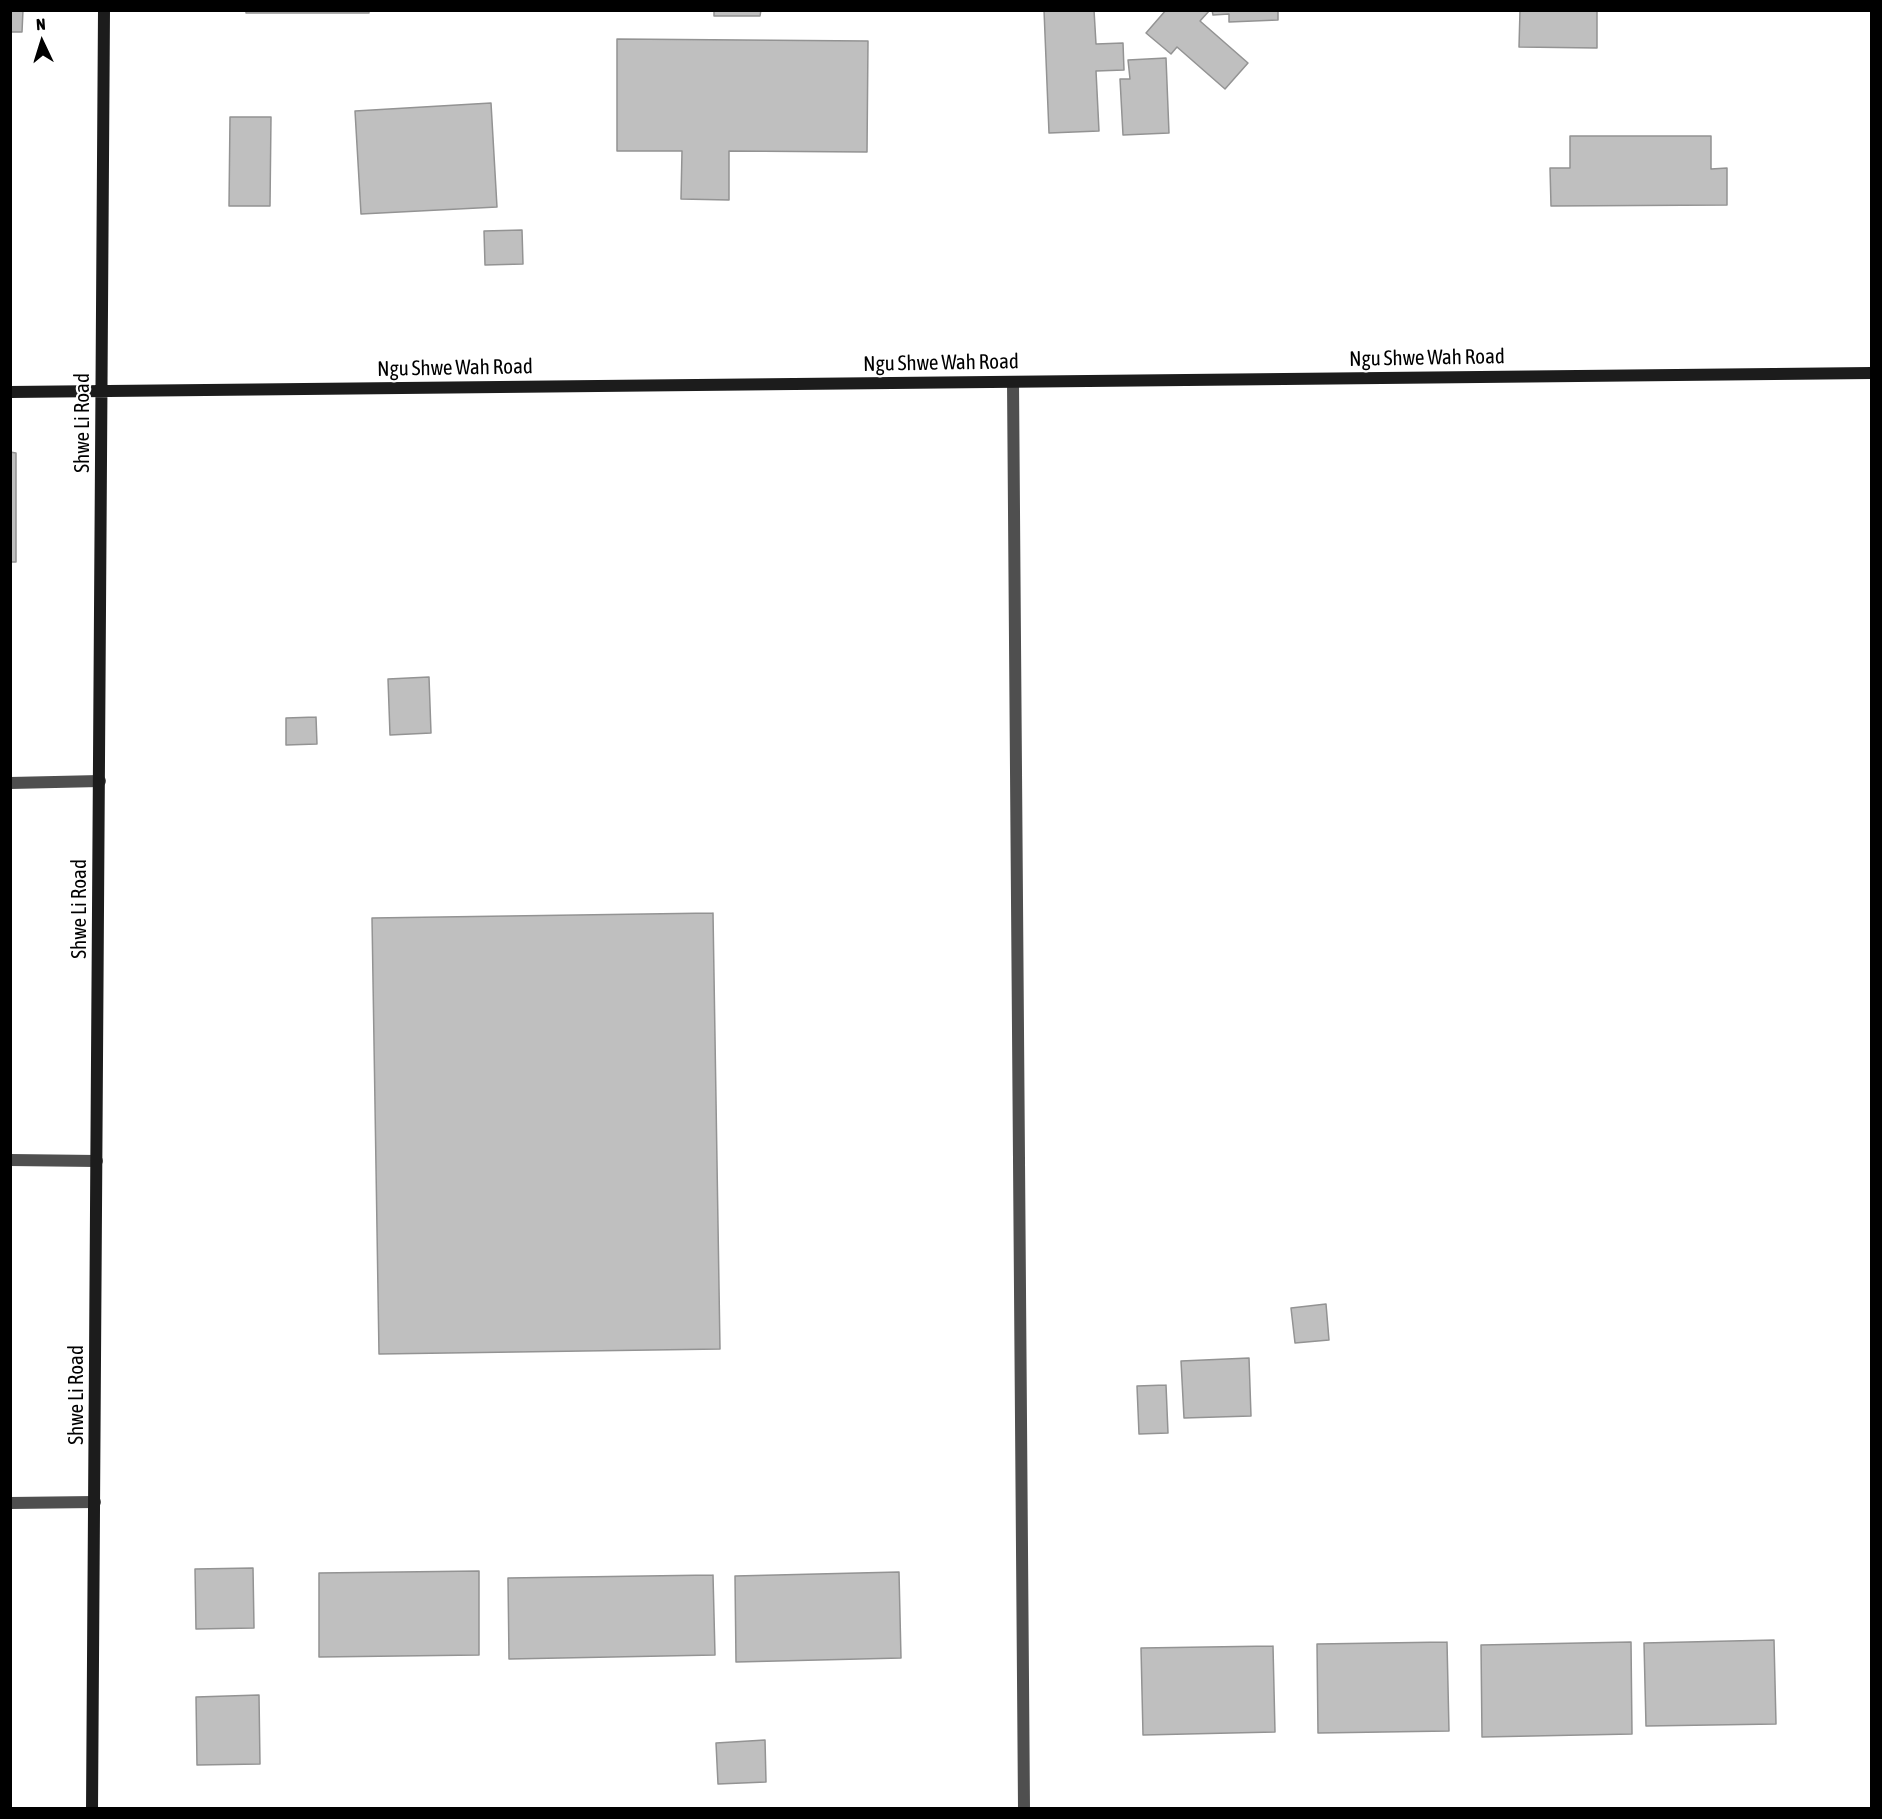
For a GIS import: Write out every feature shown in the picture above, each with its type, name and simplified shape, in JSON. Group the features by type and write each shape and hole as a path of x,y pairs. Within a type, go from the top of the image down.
{"street":[{"name":"Shwe Li Road","path":"92,1809 104,10"},
{"name":"Ngu Shwe Wah Road","path":"10,392 1872,373"},
{"path":"1013,382 1024,1809"},
{"path":"10,783 100,781"},
{"path":"10,1160 97,1161"},
{"path":"10,1503 95,1502"}],"building":[{"path":"10,10 23,10 22,32 10,32"},
{"path":"246,10 369,10 369,13 246,13"},
{"path":"714,10 761,10 760,16 714,16"},
{"path":"1044,10 1094,10 1096,44 1123,43 1124,70 1096,71 1099,131 1049,133"},
{"path":"1166,10 1210,10 1200,21 1248,63 1225,89 1177,47 1171,54 1146,33"},
{"path":"1212,10 1278,10 1278,20 1229,22 1229,14 1213,15"},
{"path":"1520,10 1597,10 1597,48 1519,47"},
{"path":"617,39 868,41 867,152 729,151 729,200 681,199 682,151 617,151"},
{"path":"1166,58 1169,133 1123,135 1120,79 1130,79 1128,60"},
{"path":"491,103 497,207 361,214 355,111"},
{"path":"230,117 271,117 270,206 229,206"},
{"path":"1570,136 1711,136 1711,169 1727,168 1727,205 1551,206 1550,168 1570,168"},
{"path":"522,230 523,264 485,265 484,231"},
{"path":"10,452 16,453 16,562 10,562"},
{"path":"429,677 431,733 390,735 388,679"},
{"path":"316,717 317,744 286,745 286,718"},
{"path":"713,913 720,1349 379,1354 372,918"},
{"path":"1326,1304 1329,1340 1295,1343 1291,1308"},
{"path":"1249,1358 1251,1416 1184,1418 1181,1361"},
{"path":"1166,1385 1168,1433 1139,1434 1137,1386"},
{"path":"253,1568 254,1628 196,1629 195,1569"},
{"path":"479,1571 479,1655 319,1657 319,1573"},
{"path":"899,1572 901,1658 736,1662 735,1576"},
{"path":"713,1575 715,1655 509,1659 508,1578"},
{"path":"1774,1640 1776,1724 1646,1726 1644,1643"},
{"path":"1447,1642 1449,1731 1318,1733 1317,1644"},
{"path":"1631,1642 1632,1734 1482,1737 1481,1645"},
{"path":"1273,1646 1275,1732 1143,1735 1141,1648"},
{"path":"259,1695 260,1764 197,1765 196,1697"},
{"path":"765,1740 766,1782 718,1784 716,1743"}]}
